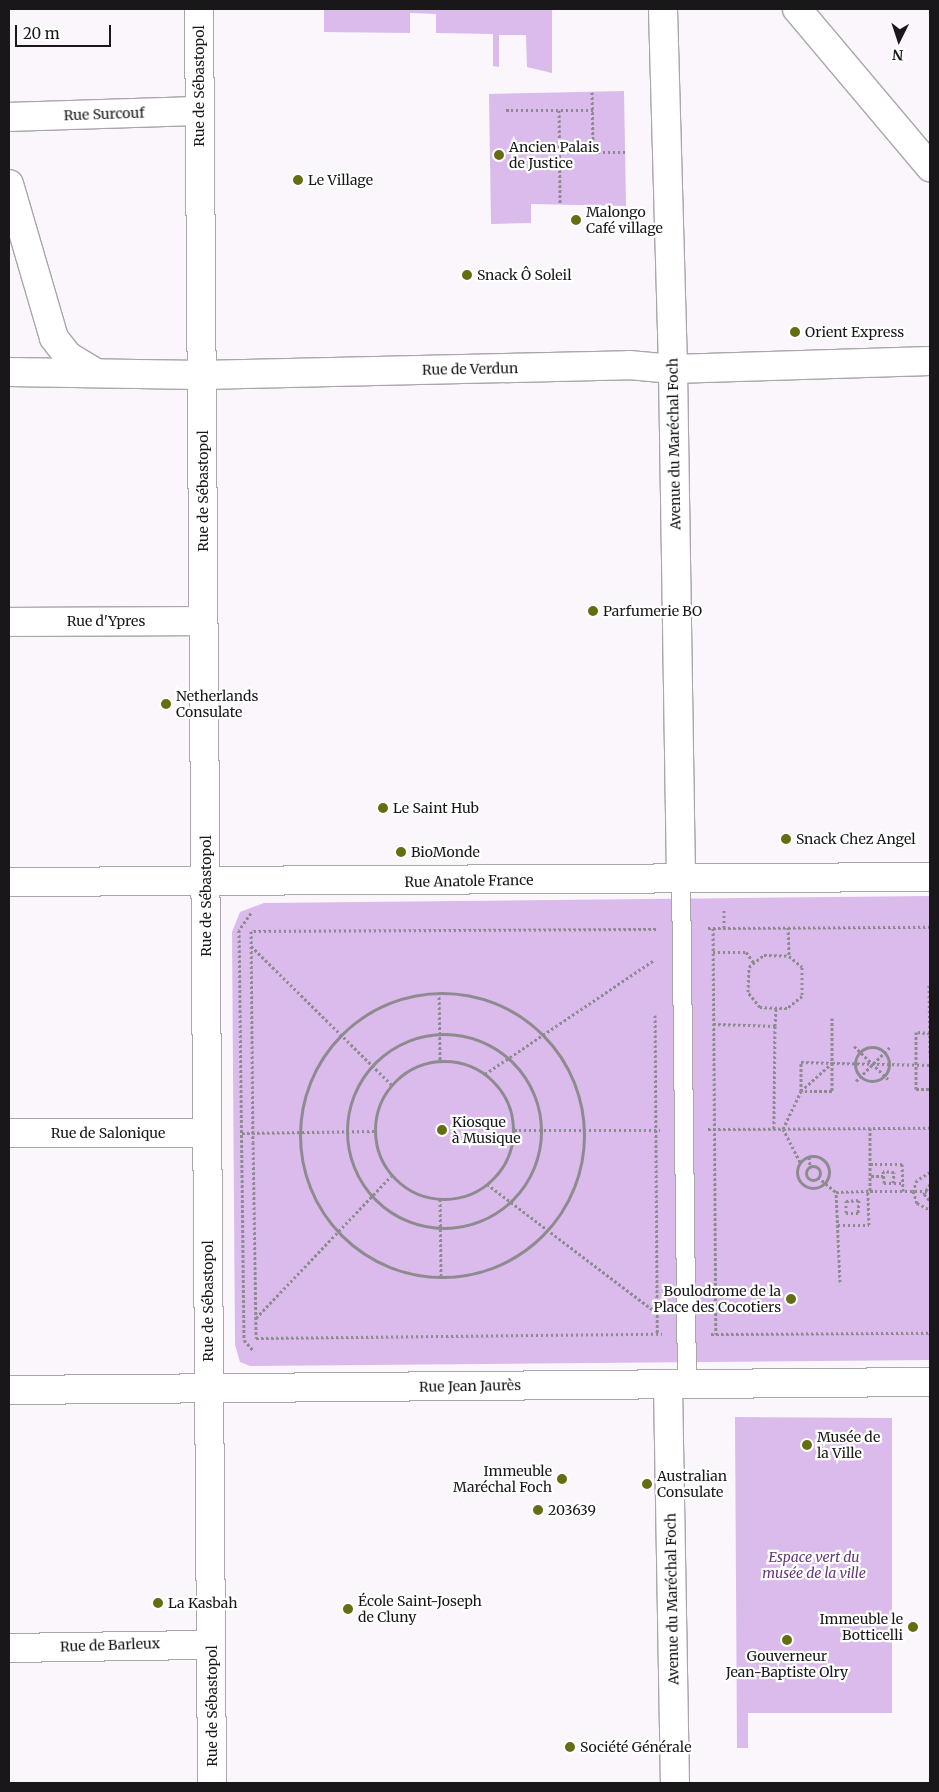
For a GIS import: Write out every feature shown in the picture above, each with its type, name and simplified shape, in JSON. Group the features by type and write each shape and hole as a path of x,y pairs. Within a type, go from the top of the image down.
{"street":[{"name":"Rue de Sébastopol","path":"199,9 212,1783"},
{"name":"Avenue du Maréchal Foch","path":"663,9 673,369 681,878"},
{"path":"797,9 930,167"},
{"name":"Rue Surcouf","path":"9,117 200,111"},
{"path":"10,197 54,338 68,356 95,372"},
{"name":"Rue de Verdun","path":"9,372 202,375 629,365 673,369 930,362"},
{"name":"Rue d'Ypres","path":"9,622 203,621"},
{"name":"Rue Anatole France","path":"9,882 206,883 930,877"},
{"name":"Rue de Salonique","path":"9,1134 207,1133"},
{"name":"Rue Jean Jaurès","path":"9,1390 930,1382"},
{"name":"Avenue du Maréchal Foch","path":"675,1783 678,1384"},
{"name":"Rue de Barleux","path":"9,1648 211,1645"}],"lane":[{"path":"678,1384 686,1334 681,878"}],"path":[{"path":"592,92 593,152"},
{"path":"506,110 592,110"},
{"path":"558,110 560,204"},
{"path":"513,152 625,152"},
{"path":"724,906 724,928"},
{"path":"251,913 239,930 244,1340 254,1351"},
{"path":"930,926 251,931 256,1338 930,1333"},
{"path":"788,927 789,956"},
{"path":"654,928 654,936"},
{"path":"713,928 716,1334"},
{"path":"251,946 391,1084"},
{"path":"654,952 654,969"},
{"path":"713,952 746,952 754,963"},
{"path":"764,954 789,956 802,967 802,996 787,1008 760,1007 748,992 749,967 754,963 764,954"},
{"path":"485,1074 654,960"},
{"path":"929,985 930,1056"},
{"path":"439,992 440,1061"},
{"path":"439,992 477,997 512,1011 543,1035 564,1062 579,1095 585,1130 581,1166 569,1200 548,1230 510,1259 480,1272 441,1277 402,1272 367,1256 338,1232 315,1202 302,1168 298,1132 306,1089 326,1051 338,1038 357,1020 396,1000 439,992"},
{"path":"654,1008 657,1334"},
{"path":"774,1129 776,1008"},
{"path":"802,1091 832,1091 832,1018"},
{"path":"713,1024 776,1026"},
{"path":"930,1033 916,1032 916,1089 930,1089"},
{"path":"455,1034 493,1046 509,1058 526,1078 538,1103 542,1130 538,1157 528,1181 510,1202 490,1217 466,1225 440,1227 404,1219 372,1196 353,1166 347,1132 353,1095 362,1078 384,1054 403,1042 425,1036 455,1034"},
{"path":"854,1046 890,1081"},
{"path":"856,1081 891,1046"},
{"path":"872,1047 884,1052 889,1064 884,1076 871,1080 860,1076 855,1066 860,1052 872,1047"},
{"path":"440,1061 471,1066 485,1074 506,1099 514,1130 504,1166 492,1180 459,1198 440,1199 405,1188 392,1176 382,1162 374,1131 382,1098 391,1084 405,1072 422,1064 440,1061"},
{"path":"802,1091 802,1062 930,1065"},
{"path":"783,1129 802,1091 832,1063"},
{"path":"838,1225 868,1225 870,1128"},
{"path":"514,1130 930,1128"},
{"path":"783,1129 800,1162"},
{"path":"242,1133 374,1131"},
{"path":"806,1172 810,1167 809,1157"},
{"path":"809,1157 819,1158 827,1165 827,1180 819,1187 810,1188 800,1182 797,1171 800,1162 809,1157"},
{"path":"870,1164 902,1164 903,1191"},
{"path":"884,1164 884,1183 903,1183"},
{"path":"810,1167 818,1169 827,1165"},
{"path":"818,1169 818,1178"},
{"path":"797,1171 806,1172"},
{"path":"883,1171 894,1172 894,1183"},
{"path":"806,1172 810,1179 810,1188"},
{"path":"930,1172 917,1180 914,1191 917,1203 930,1210"},
{"path":"256,1318 392,1176"},
{"path":"870,1176 884,1176"},
{"path":"800,1182 818,1178 836,1192 930,1191"},
{"path":"487,1184 657,1313"},
{"path":"924,1191 930,1184"},
{"path":"924,1191 930,1200"},
{"path":"836,1192 840,1282"},
{"path":"852,1192 852,1200"},
{"path":"440,1199 441,1277"},
{"path":"859,1200 858,1205 858,1212 846,1213 846,1201 859,1200"},
{"path":"858,1205 868,1205"},
{"path":"837,1207 846,1207"}],"green space":[{"path":"324,9 552,9 552,73 527,67 526,35 499,35 499,67 493,66 493,34 436,33 436,14 410,13 410,33 324,32"},
{"path":"624,91 626,206 531,204 531,223 491,224 489,94"},
{"path":"930,896 930,1360 250,1366 240,1362 235,1345 232,932 240,912 264,903"},
{"name":"Espace vert du musée de la ville","path":"735,1417 892,1418 892,1713 748,1713 748,1748 737,1748"}],"place":[{"name":"Ancien Palais de Justice","path":"499,155"},
{"name":"Le Village","path":"298,180"},
{"name":"Malongo Café village","path":"576,220"},
{"name":"Snack Ô Soleil","path":"467,275"},
{"name":"Orient Express","path":"795,332"},
{"name":"Parfumerie BO","path":"593,611"},
{"name":"Netherlands Consulate","path":"166,704"},
{"name":"Le Saint Hub","path":"383,808"},
{"name":"Snack Chez Angel","path":"786,839"},
{"name":"BioMonde","path":"401,852"},
{"name":"Kiosque à Musique","path":"442,1130"},
{"name":"Boulodrome de la Place des Cocotiers","path":"791,1299"},
{"name":"Musée de la Ville","path":"807,1445"},
{"name":"Immeuble Maréchal Foch","path":"562,1479"},
{"name":"Australian Consulate","path":"647,1484"},
{"name":"203639","path":"538,1510"},
{"name":"La Kasbah","path":"158,1603"},
{"name":"École Saint-Joseph de Cluny","path":"348,1609"},
{"name":"Immeuble le Botticelli","path":"913,1627"},
{"name":"Gouverneur Jean-Baptiste Olry","path":"787,1640"},
{"name":"Société Générale","path":"570,1747"}]}
